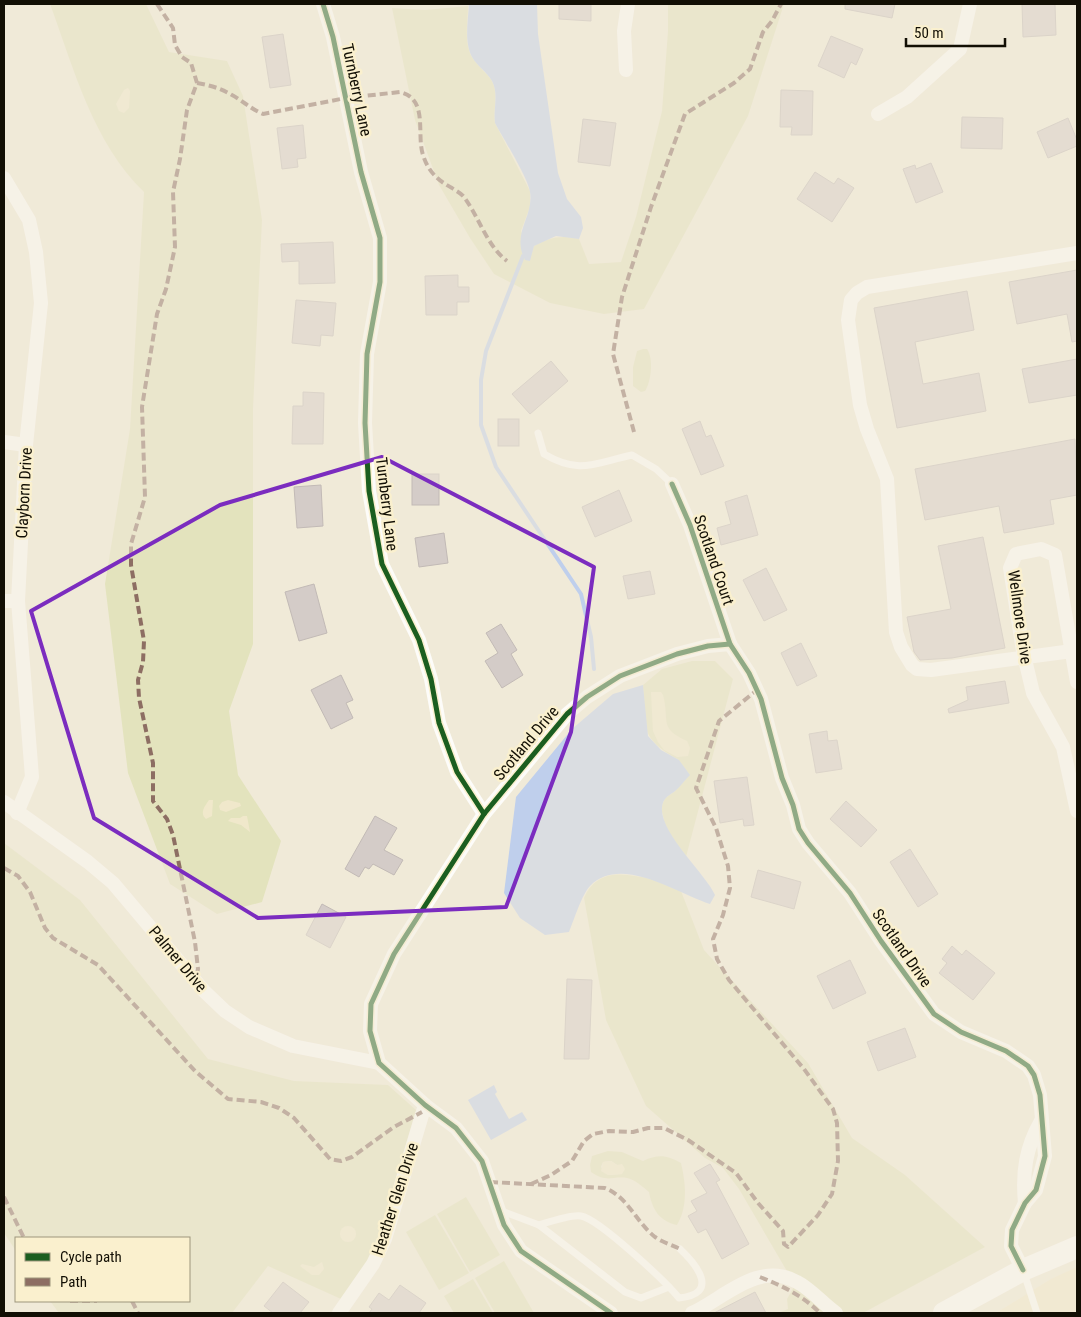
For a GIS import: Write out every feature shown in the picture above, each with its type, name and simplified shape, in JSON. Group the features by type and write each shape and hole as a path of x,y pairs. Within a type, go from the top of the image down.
{"main road":[{"path":"944,1313 1023,1270 1077,1247"}],"street":[{"name":"Turnberry Lane","path":"323,4 331,30 362,172 380,238 380,282 367,354 365,423 369,490 382,564 419,640 431,679 439,723 458,772 484,814"},
{"path":"626,70 624,31 628,4"},
{"path":"878,114 907,97 960,49 970,4"},
{"name":"Clayborn Drive","path":"4,178 29,220 36,252 41,303 11,601 32,777 17,813"},
{"path":"1072,651 931,670 917,669 906,658 896,632 888,479 867,429 860,405 848,309 857,293 867,287 1077,253"},
{"path":"4,442 26,445"},
{"name":"Scotland Court","path":"672,484 690,525 730,644"},
{"name":"Wellmore Drive","path":"1077,682 1054,555 1042,548 1016,554 1010,568 1033,693 1063,747 1075,788 1077,811"},
{"name":"Scotland Drive","path":"611,1313 521,1251 504,1225 482,1161 456,1128 425,1105 380,1063 370,1031 369,1016 379,983 394,954 484,814 568,714 606,684 620,676 677,654 708,646 730,644 749,673 761,699 782,778 793,805 799,829 808,843 850,893 881,941 934,1014 961,1032 1006,1051 1028,1066 1034,1075 1040,1095 1041,1120 1045,1144 1044,1167 1036,1190 1025,1202 1012,1230 1011,1246 1023,1270"},
{"name":"Palmer Drive","path":"4,802 88,862 113,883 204,991 225,1011 248,1027 293,1046 380,1063"},
{"name":"Heather Glen Drive","path":"339,1313 373,1264 385,1239 425,1105"},
{"name":"Scotland Drive","path":"1025,1202 1023,1182 1026,1157 1041,1120"},
{"path":"692,1313 753,1278 768,1276 797,1282 836,1313"}],"lane":[{"path":"538,433 544,454 560,464 584,468 632,455 656,469 672,484"},
{"path":"499,1210 539,1225 626,1292 641,1298 669,1286"},
{"path":"539,1225 580,1215 594,1222 669,1286 679,1298 695,1294 700,1287 702,1279 699,1268 680,1249"},
{"path":"1023,1270 1037,1313"}],"highlighted area":[{"path":"382,457 594,567 571,732 506,907 258,918 94,818 31,611 220,505"}],"shaded area":[{"path":"1077,1267 1077,1313 996,1313 1051,1279"}],"green space":[{"path":"50,4 146,4 169,52 227,61 243,96 262,220 253,409 253,644 229,711 238,775 281,841 262,902 217,914 170,884 128,773 105,584 130,429 144,192 126,173 98,128 77,79"},
{"path":"668,4 784,4 748,116 644,309 604,314 550,303 494,274 439,185 415,120 392,8 425,10 468,6 468,48 474,60 492,81 495,91 495,123 530,191 530,207 521,231 531,255 534,246 545,241 561,237 573,238 579,239 589,264 621,262 636,217 662,111 668,31"},
{"path":"647,349 649,353 651,370 647,387 645,391 641,392 633,386 633,367 637,351"},
{"path":"692,661 715,661 733,679 686,857 681,891 704,950 808,1063 852,1138 905,1175 985,1247 863,1313 778,1313 788,1309 787,1299 795,1285 739,1189 723,1168 705,1158 646,1106 606,1020 584,898 590,888 604,877 621,874 651,879 664,820 661,808 665,798 675,791 679,760 657,745 647,730 643,685 662,669"},
{"path":"4,843 80,900 208,1059 294,1081 388,1085 416,1110 378,1239 367,1262 341,1299 268,1266 232,1313 59,1313 51,1302 190,1302 190,1237 15,1237 15,1250 4,1233"},
{"path":"608,1151 622,1152 643,1161 662,1156 681,1163 685,1195 683,1211 677,1225 665,1221 657,1213 649,1192 635,1182 627,1178 605,1178 591,1172 592,1156","holes":["611,1161 617,1165 622,1174 608,1175 601,1167 603,1162"]},
{"path":"466,1197 500,1255 470,1272 437,1214"},
{"path":"435,1215 469,1273 439,1290 406,1232"},
{"path":"504,1261 534,1313 495,1313 475,1278"},
{"path":"473,1279 493,1313 454,1313 444,1296"}],"sand":[{"path":"128,88 130,91 129,108 124,113 119,111 116,104 124,90"},
{"path":"651,692 661,692 663,695 669,728 687,741 690,748 688,756 677,757 664,750 658,742 653,731"},
{"path":"209,800 213,800 212,816 206,819 203,812"},
{"path":"228,800 240,803 241,806 226,812 220,810 219,806 222,802"},
{"path":"247,816 250,832 241,825 228,821 231,818"},
{"path":"611,1161 617,1165 622,1164 625,1169 622,1174 608,1175 601,1171 603,1162"},
{"path":"348,1226 354,1228 356,1234 354,1240 348,1242 342,1240 340,1234 342,1228"},
{"path":"322,1262 324,1269 319,1275 312,1275 300,1266 302,1264 314,1267"}],"water":[{"path":"469,4 537,4 538,34 558,173 567,199 581,217 583,228 579,239 556,236 534,246 530,261 525,260 520,242 529,209 530,192 520,168 495,123 495,91 492,81 472,57 468,45"},
{"path":"643,685 648,736 661,750 679,760 690,775 665,799 662,809 664,821 680,848 715,895 710,904 650,879 617,874 603,877 587,890 569,932 545,935 520,918 504,893 516,797 572,729 613,694"},
{"path":"494,1085 497,1092 495,1094 509,1119 522,1112 527,1120 491,1140 468,1100"}],"building":[{"path":"559,4 591,4 591,21 559,19"},
{"path":"845,4 895,4 892,18 845,9"},
{"path":"1022,4 1055,4 1056,35 1023,37"},
{"path":"283,34 291,85 270,88 262,37"},
{"path":"831,36 863,49 856,65 851,62 844,78 818,66"},
{"path":"781,90 813,91 812,135 791,135 792,127 780,127"},
{"path":"962,117 1003,118 1002,149 961,148"},
{"path":"1068,118 1077,140 1077,146 1048,158 1037,132"},
{"path":"583,119 616,123 610,166 578,162"},
{"path":"303,125 306,158 297,159 298,167 282,169 277,128"},
{"path":"931,163 943,192 916,203 903,169 915,165 916,169"},
{"path":"815,172 834,184 838,178 854,188 832,222 797,199"},
{"path":"333,242 335,283 299,284 299,261 282,262 281,244"},
{"path":"1077,270 1077,341 1072,342 1067,314 1017,324 1009,282"},
{"path":"458,275 458,287 469,287 469,302 457,302 457,315 426,315 425,276"},
{"path":"967,291 974,330 915,342 923,384 979,373 986,411 897,428 874,308"},
{"path":"296,300 336,303 333,336 321,335 320,346 292,343"},
{"path":"1077,359 1077,395 1029,403 1022,369"},
{"path":"551,361 568,381 530,414 512,394"},
{"path":"303,392 324,393 323,444 292,444 293,406 303,406"},
{"path":"498,419 519,419 519,446 498,446"},
{"path":"700,421 706,437 711,435 724,466 701,475 682,429"},
{"path":"1075,439 1077,495 1050,500 1054,524 1004,533 999,506 925,520 915,469"},
{"path":"412,474 439,474 439,505 412,505"},
{"path":"321,485 323,526 297,528 294,487"},
{"path":"619,490 632,521 595,537 582,507"},
{"path":"747,495 758,535 721,545 717,528 731,524 725,502"},
{"path":"444,533 448,563 419,567 415,538"},
{"path":"983,537 1005,648 952,658 920,660 914,652 907,617 951,609 938,546"},
{"path":"766,568 787,610 764,621 743,580"},
{"path":"650,571 655,594 628,599 623,576"},
{"path":"314,584 327,633 299,641 285,592"},
{"path":"501,624 517,650 511,654 523,675 502,688 485,661 498,653 486,633"},
{"path":"801,643 817,676 797,686 781,653"},
{"path":"341,675 353,700 346,703 353,718 331,729 311,690"},
{"path":"1005,681 1009,703 949,713 948,709 968,700 966,687"},
{"path":"827,731 828,741 837,740 842,769 816,773 809,734"},
{"path":"747,777 754,825 744,826 743,819 720,823 714,781"},
{"path":"846,801 877,830 861,847 830,819"},
{"path":"375,816 397,828 384,850 403,860 394,875 373,864 369,869 365,867 359,877 345,869"},
{"path":"910,849 938,894 918,907 890,862"},
{"path":"758,870 801,882 794,909 751,897"},
{"path":"322,904 346,917 330,948 306,935"},
{"path":"952,946 962,955 966,950 995,973 973,1000 939,973 947,963 942,959"},
{"path":"850,960 866,993 833,1009 817,976"},
{"path":"567,979 592,980 589,1059 564,1059"},
{"path":"905,1028 916,1057 878,1071 867,1042"},
{"path":"710,1164 720,1180 716,1182 749,1244 722,1259 706,1229 698,1233 688,1216 697,1211 691,1201 707,1193 694,1173"},
{"path":"283,1282 309,1302 300,1313 273,1313 264,1306"},
{"path":"400,1285 426,1303 419,1313 369,1313 372,1309 369,1307 379,1293 389,1300"},
{"path":"755,1292 766,1313 714,1313"}],"waterway":[{"path":"523,256 486,351 481,380 481,425 496,467 581,594 591,637 594,669"}],"marked path":[{"path":"157,4 173,28 175,45 182,57 191,63 197,83 187,110 173,192 175,247 166,289 157,314 142,407 145,497 131,544 131,565 144,641 143,662 138,680 139,698 153,763 153,801 167,819 173,835 195,942 198,969 195,981"},
{"path":"634,432 613,354 622,297 651,207 685,114 734,83 750,69 763,32 772,21 781,4"},
{"path":"197,83 223,90 263,114 346,98 400,92 409,96 415,102 418,109 421,147 430,170 464,197 494,247 507,261"},
{"path":"531,1184 551,1175 572,1161 584,1141 593,1134 609,1131 633,1132 648,1128 664,1128 688,1140 736,1173 758,1203 783,1231 784,1244 788,1247 818,1215 832,1194 838,1161 837,1123 833,1109 804,1069 729,980 717,959 713,939 723,915 730,888 728,866 716,828 696,788 719,721 757,690"},
{"path":"4,868 18,876 30,892 45,928 53,938 98,965 195,1071 228,1099 261,1102 279,1108 294,1118 330,1159 341,1161 352,1157 394,1127 422,1112"},
{"path":"490,1182 605,1188 620,1197 655,1237 680,1249"},
{"path":"4,1197 24,1237"},
{"path":"760,1277 792,1292 807,1301 820,1313"},
{"path":"132,1302 138,1313"}],"cycle path":[{"path":"323,4 333,37 361,172 380,238 380,282 367,354 365,423 369,491 382,564 419,640 431,679 439,723 457,772 484,814"},
{"path":"672,484 690,525 730,644 749,673 761,699 782,778 793,805 799,829 808,843 850,893 881,941 934,1014 961,1032 1006,1051 1028,1066 1034,1075 1040,1095 1045,1156 1036,1190 1025,1203 1012,1230 1011,1246 1023,1270"},
{"path":"611,1313 521,1251 504,1225 482,1161 456,1128 425,1105 379,1063 370,1031 371,1004 394,954 484,814 567,714 587,697 620,676 677,654 708,646 730,644"}]}
